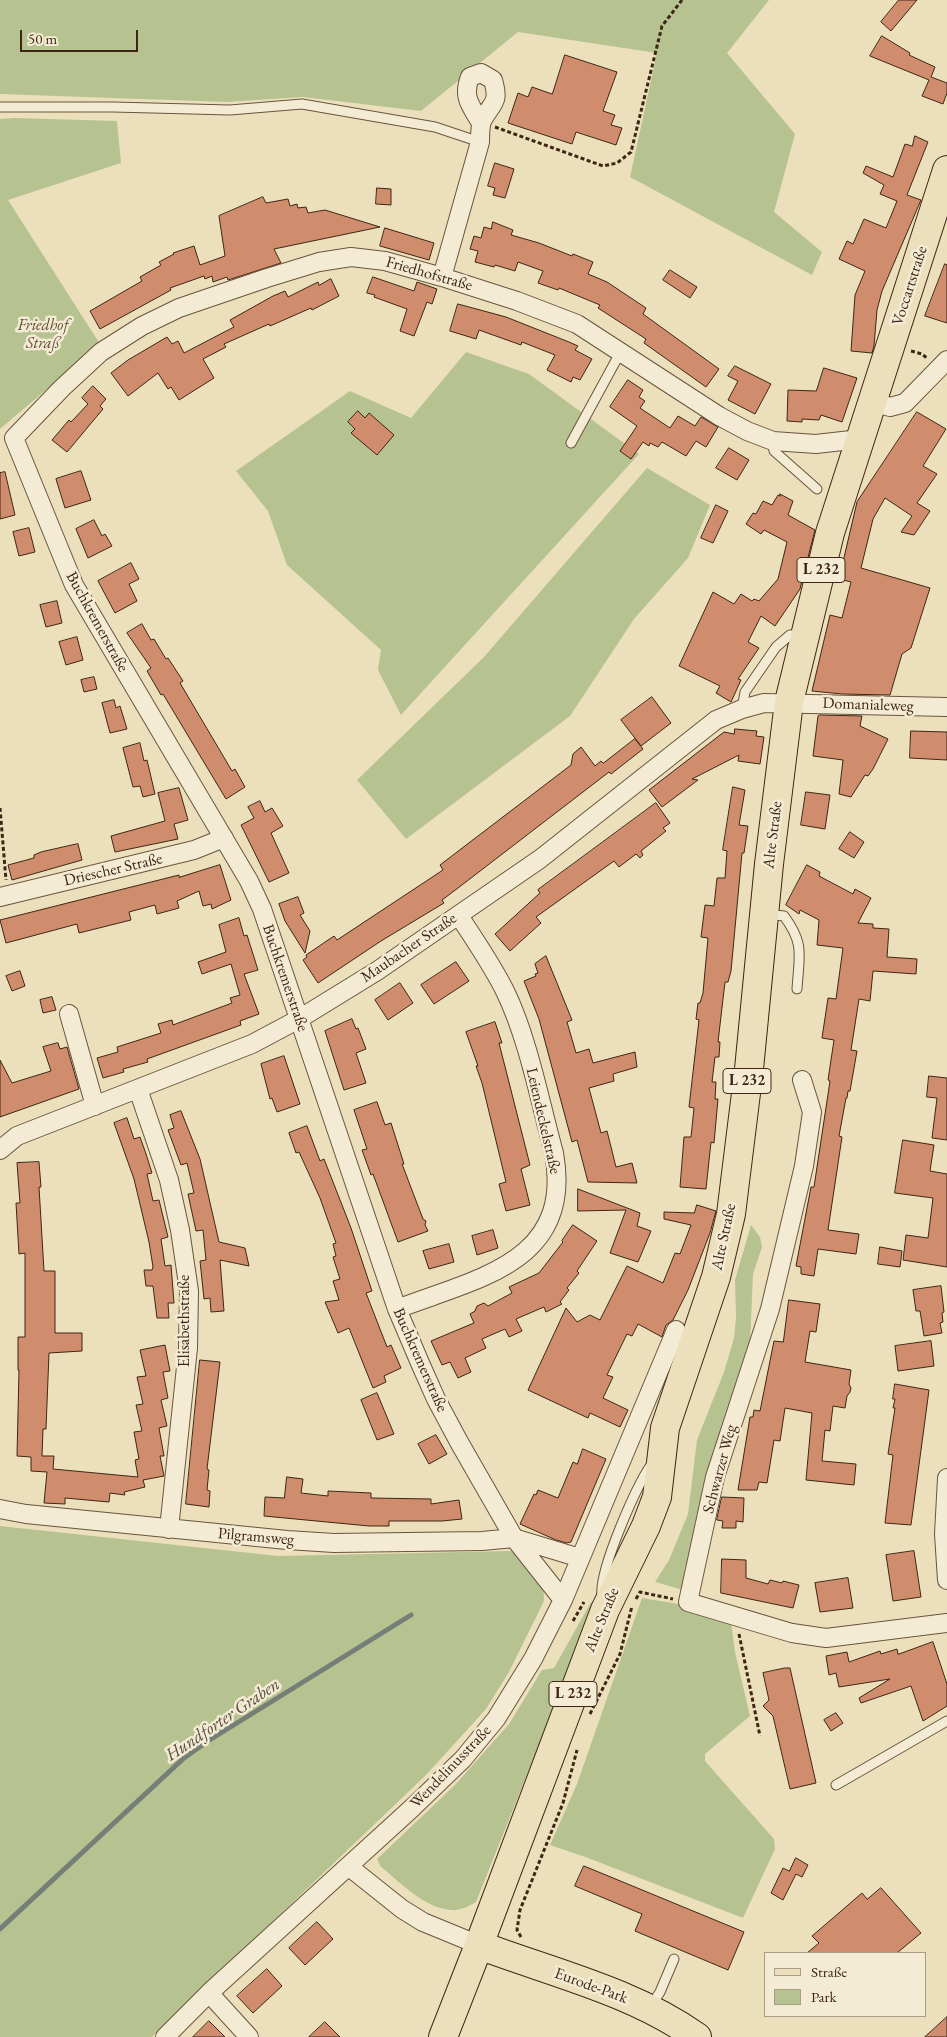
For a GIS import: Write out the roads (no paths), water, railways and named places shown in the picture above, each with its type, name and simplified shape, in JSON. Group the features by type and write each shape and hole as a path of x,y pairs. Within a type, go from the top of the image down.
{"main road":[{"name":"Voccartstraße","path":"873,402 945,181"},
{"name":"Alte Straße","path":"443,2037 480,1945 605,1610 653,1509 659,1485 662,1450 671,1408 705,1314 727,1232 736,1174 764,913 790,702 830,532 873,402"},
{"name":"Eurode-Park","path":"480,1945 612,1992 649,2008 697,2037"}],"street":[{"path":"442,277 480,142 481,122"},
{"name":"Friedhofstraße","path":"7,440 101,352 135,330 179,308 319,262 351,257 385,261 442,277 517,301 577,324 719,416 747,431 773,441 816,444 860,439"},
{"path":"873,402 890,407 905,403 943,364"},
{"name":"Buchkremerstraße","path":"7,440 74,585 249,881 262,909 397,1309 436,1399 514,1538"},
{"name":"Domanialeweg","path":"790,702 947,707"},
{"name":"Maubacher Straße","path":"0,1150 17,1136 252,1044 299,1019 377,971 540,859 716,720 764,703 790,702"},
{"name":"Driescher Straße","path":"3,896 194,850 224,838"},
{"name":"Leiendeckelstraße","path":"397,1309 495,1272 528,1250 549,1223 558,1189 554,1153 523,1038 498,978 459,916"},
{"path":"69,1014 95,1106"},
{"name":"Schwarzer Weg","path":"802,1080 812,1112 800,1184 770,1309 715,1477 688,1602 792,1632 826,1638 947,1622"},
{"name":"Elisabethstraße","path":"138,1089 169,1180 180,1230 188,1291 188,1348 169,1528"},
{"path":"514,1538 562,1600 676,1330"},
{"path":"947,1478 945,1534 947,1580"},
{"name":"Pilgramsweg","path":"0,1508 26,1514 334,1543 482,1541 514,1538 580,1558"},
{"name":"Wendelinusstraße","path":"165,2037 209,1993 463,1759 496,1719 533,1659 562,1600"},
{"path":"348,1866 402,1909 423,1922 480,1945"},
{"path":"209,1993 248,2037"}],"lane":[{"path":"0,108 113,107 230,110 302,104 435,127 480,142"},
{"path":"571,443 620,353"},
{"path":"773,441 774,451 817,489"},
{"path":"742,710 745,692 776,647 790,635 805,634"},
{"path":"764,913 784,916 795,931 800,946 797,989"},
{"path":"836,1785 947,1721"},
{"path":"649,2008 660,1992 674,1959"}],"waterway":[{"name":"Hundforter Graben","path":"0,1929 184,1758 208,1741 411,1615"}],"park label":[{"name":"Friedhof Straß","path":"43,335"}]}
